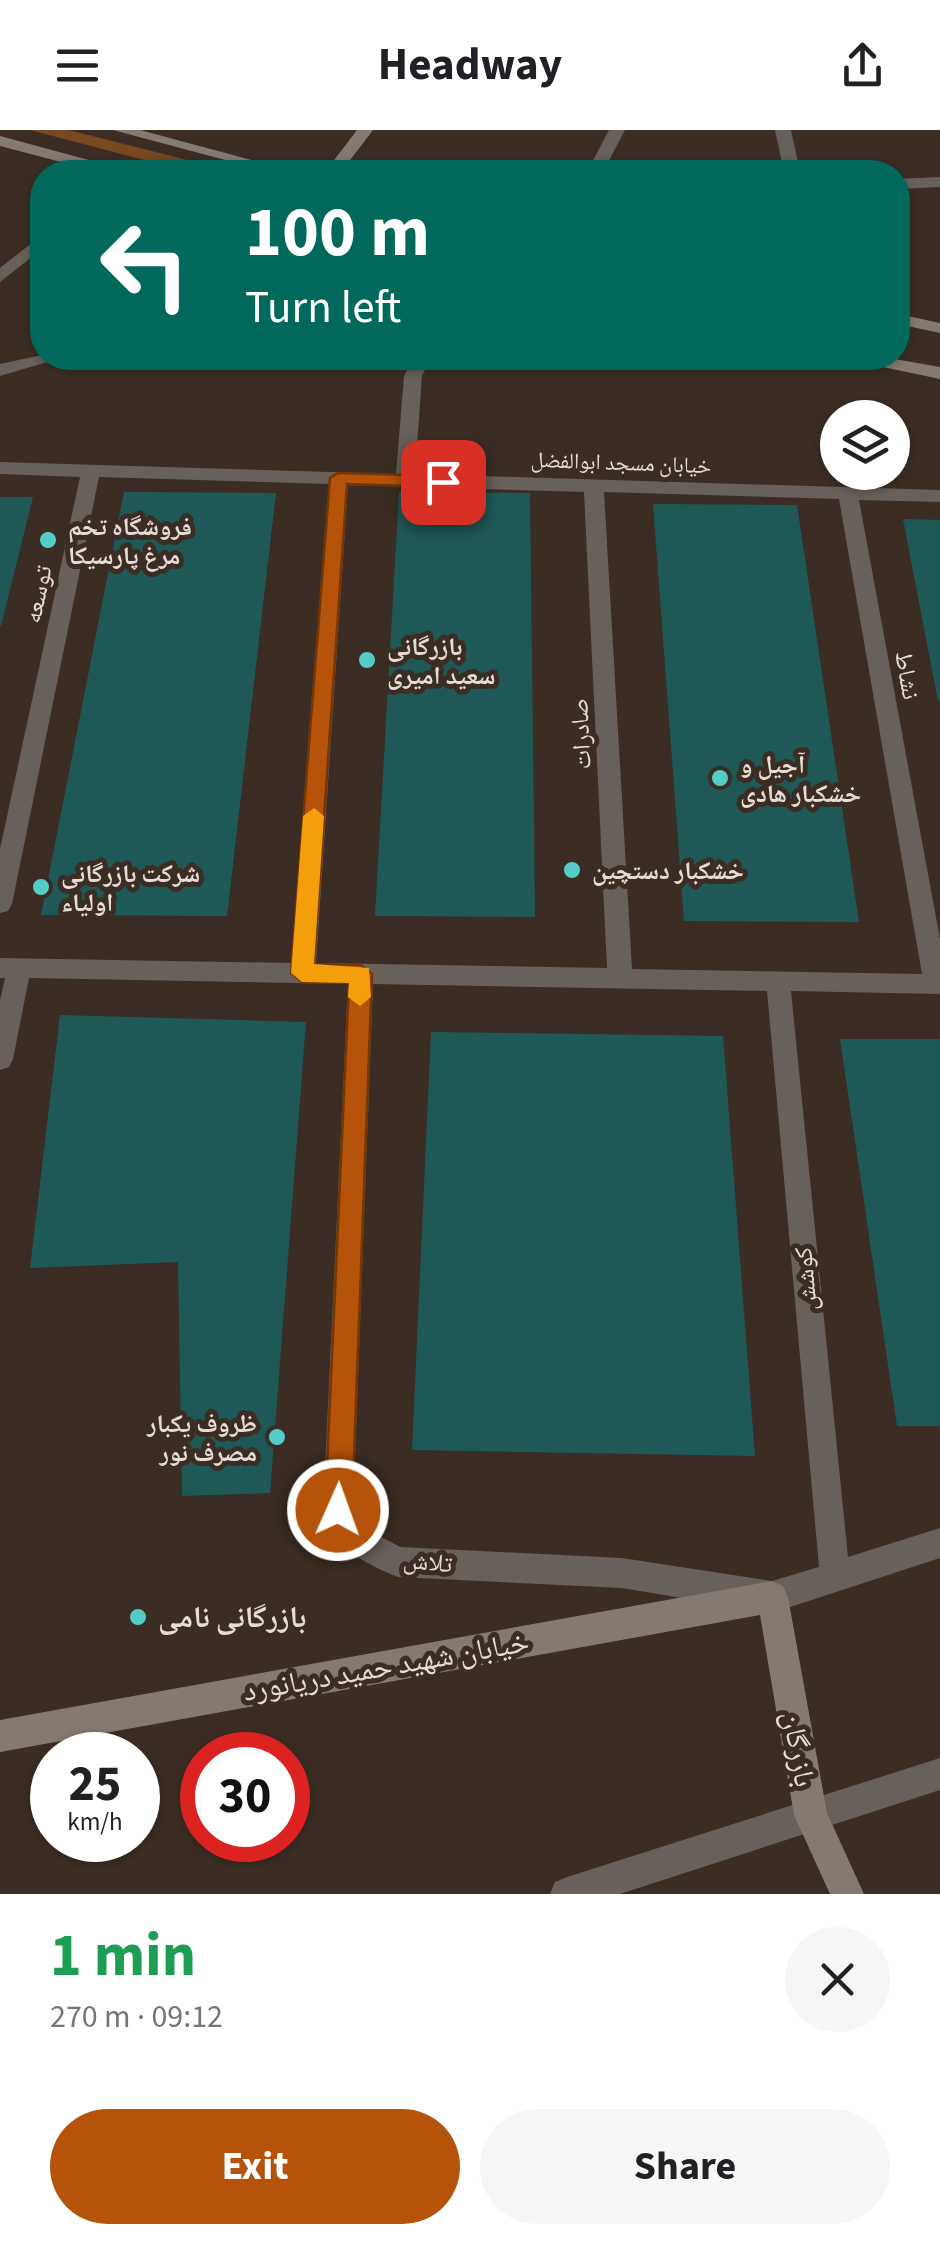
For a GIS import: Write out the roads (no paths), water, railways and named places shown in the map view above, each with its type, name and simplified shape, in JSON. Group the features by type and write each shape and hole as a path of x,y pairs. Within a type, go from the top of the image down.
{"street":[{"path":"121,130 240,160"},
{"path":"342,160 366,130"},
{"path":"601,160 617,130"},
{"path":"783,130 789,160"},
{"path":"0,141 71,160"},
{"path":"910,183 940,182"},
{"path":"0,277 30,251"},
{"path":"910,322 940,328"},
{"path":"0,370 30,363"},
{"path":"910,368 940,374"},
{"path":"405,480 416,370"},
{"name":"خیابان مسجد ابوالفضل","path":"0,468 940,496"},
{"name":"توسعه","path":"0,904 91,471"},
{"path":"302,973 338,478"},
{"name":"صادرات","path":"594,486 620,978"},
{"name":"نشاط","path":"848,494 938,984"},
{"path":"0,1059 9,968 938,984"},
{"name":"تلاش","path":"361,974 338,1510 356,1540 398,1562 622,1573 772,1596"},
{"name":"کوشش","path":"778,981 835,1576"},
{"path":"772,1596 940,1543"},
{"name":"خیابان شهید حمید دریانورد","path":"0,1736 772,1596"},
{"name":"بازرگان","path":"772,1596 811,1815 848,1894"},
{"path":"566,1894 940,1774"}],"place":[{"name":"فروشگاه تخم مرغ پارسیکا","path":"48,540"},
{"name":"بازرگانی سعید امیری","path":"367,660"},
{"name":"آجیل و خشکبار هادی","path":"720,778"},
{"name":"خشکبار دستچین","path":"572,870"},
{"name":"شرکت بازرگانی اولیاء","path":"41,887"},
{"name":"ظروف یکبار مصرف نور","path":"277,1437"},
{"name":"بازرگانی نامی","path":"138,1617"}]}
